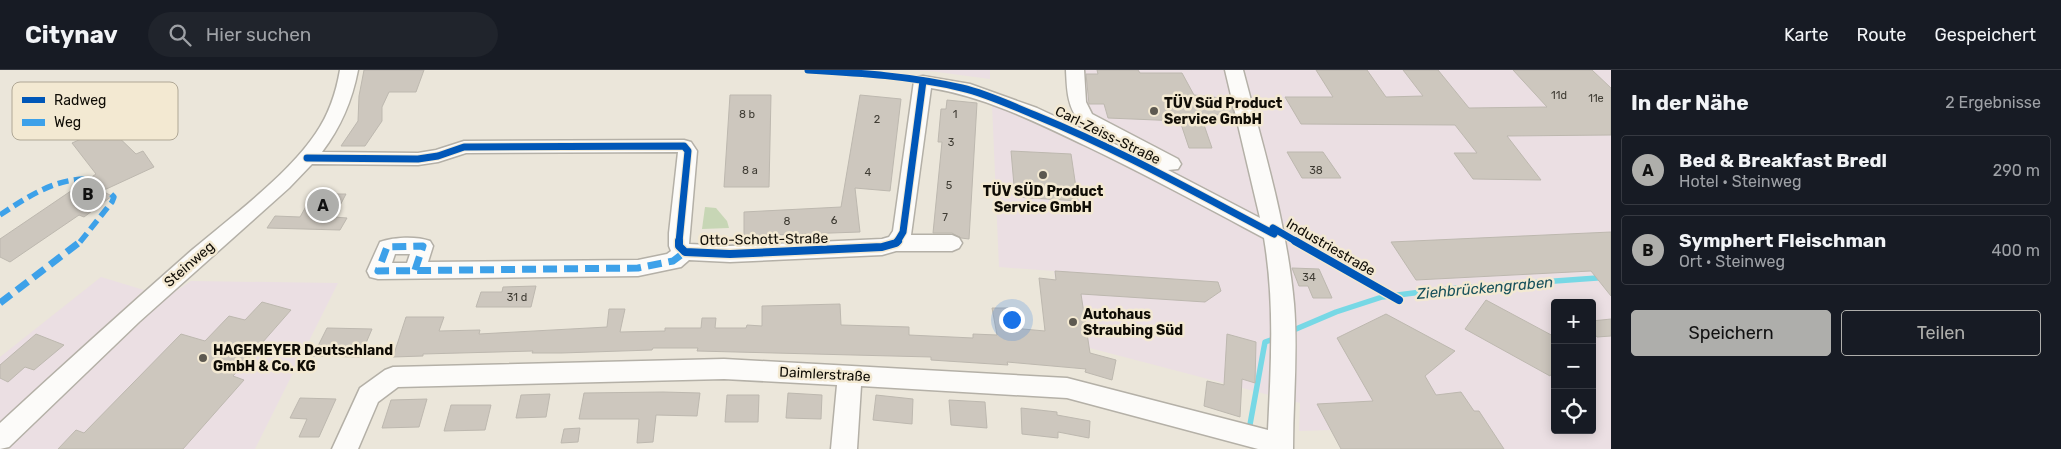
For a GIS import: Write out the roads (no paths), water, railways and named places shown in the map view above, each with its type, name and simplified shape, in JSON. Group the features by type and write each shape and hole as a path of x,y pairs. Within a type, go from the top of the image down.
{"street":[{"name":"Steinweg","path":"0,439 131,316 282,183 307,158 324,136 336,114 344,95 349,70"},
{"path":"1075,70 1077,103 1080,111 1086,118 1172,164 1226,208"},
{"path":"1234,70 1274,234 1280,275 1284,345 1280,447"},
{"name":"Carl-Zeiss-Straße","path":"896,243 903,232 922,81 964,88 1031,112 1155,171 1274,234"},
{"name":"Otto-Schott-Straße","path":"307,158 418,159 438,156 464,147 678,145 684,146 688,151 679,233 679,246 684,252 730,254 853,250 882,247 896,243 952,243"},
{"path":"415,270 638,268 673,261 684,252"},
{"name":"Daimlerstraße","path":"345,449 369,395 393,377 714,369 1067,388 1248,435 1280,447"},
{"path":"844,449 850,375"}],"waterway":[{"name":"Ziehbrückengraben","path":"1289,332 1336,312 1382,297 1445,289 1611,277"},
{"name":"Ziehbrückengraben","path":"1249,430 1265,342 1277,338"}],"place":[{"name":"TÜV Süd Product Service GmbH","path":"1154,111"},
{"name":"TÜV SÜD Product Service GmbH","path":"1043,175"},
{"name":"Symphert Fleischman","path":"88,194"},
{"name":"Bed & Breakfast Bredl","path":"323,205"},
{"name":"Autohaus Straubing Süd","path":"1073,322"},
{"name":"HAGEMEYER Deutschland GmbH & Co. KG","path":"203,358"}]}
